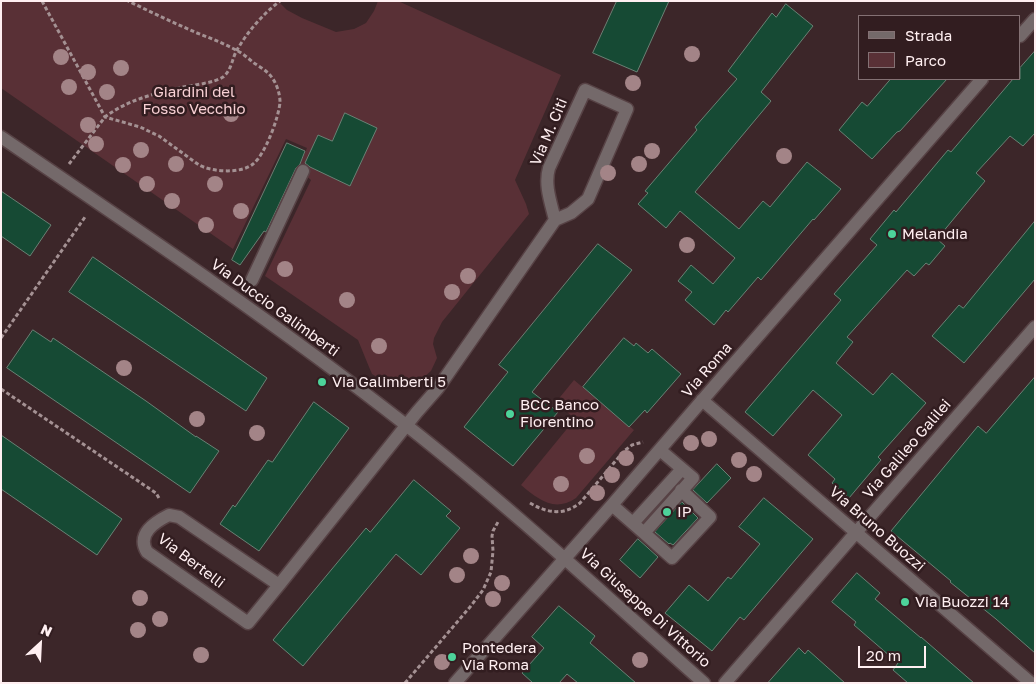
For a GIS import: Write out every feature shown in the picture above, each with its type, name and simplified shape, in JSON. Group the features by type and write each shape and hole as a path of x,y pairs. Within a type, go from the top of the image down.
{"street":[{"path":"1021,35 1035,19"},
{"name":"Via Roma","path":"455,683 981,80"},
{"name":"Via M. Citi","path":"407,426 438,388 555,220 571,213 588,199 626,109 585,90 547,175 555,220"},
{"name":"Via Duccio Galimberti","path":"1,137 238,300 358,388 407,426 564,558"},
{"path":"252,280 303,171"},
{"name":"Via Galileo Galilei","path":"725,683 1035,327"},
{"name":"Via Bruno Buozzi","path":"702,400 1031,683"},
{"name":"Via Bertelli","path":"279,585 179,517 170,515 150,527 146,534 144,545 147,552 248,623 279,585 407,426"},
{"path":"644,533 693,478 660,450"},
{"path":"632,523 682,469"},
{"path":"612,505 672,558 710,517 681,490"},
{"name":"Via Giuseppe Di Vittorio","path":"564,558 704,683"}],"path":[{"path":"42,1 105,117 159,136 199,165 211,170 250,167 261,156 278,111 280,98 275,82 269,74 237,50 128,1"},
{"path":"59,176 105,117 117,109 146,96 223,77 228,72 237,50 254,26 280,1"},
{"path":"1,338 85,217"},
{"path":"1,389 156,493 170,515"},
{"path":"405,683 470,608 483,590 490,572 493,531 520,496 544,509 562,512 573,508 580,503 624,452 632,445 644,442"}],"green space":[{"name":"Giardini del Fosso Vecchio","path":"1,1 278,1 287,10 336,32 354,29 366,23 378,1 398,1 561,75 515,180 529,214 442,322 434,338 433,344 437,358 431,371 414,384 393,385 385,382 372,374 358,340 265,276 311,180 298,169 307,148 286,139 233,249 1,88"},
{"path":"574,380 634,430 576,498 561,504 553,504 540,499 521,485 575,419 556,402"}],"building":[{"path":"617,1 669,1 637,72 593,53"},
{"path":"786,4 813,26 761,92 771,101 695,192 739,229 763,201 770,207 807,162 841,189 761,280 758,277 728,312 726,310 714,325 685,300 692,292 678,281 691,265 713,284 735,258 680,211 666,228 638,204 648,193 645,191 697,130 695,127 737,79 728,71 772,13 776,17"},
{"path":"1035,51 1035,133 1023,146 1010,136 976,173 985,181 937,239 945,246 929,265 926,263 914,276 907,270 847,337 853,342 836,363 873,395 892,373 926,403 878,457 881,460 849,498 832,483 835,479 808,455 842,415 813,390 773,436 745,412 841,300 834,294 877,245 870,239 894,210 896,212 948,150 951,152 1012,80 1021,80 1021,67"},
{"path":"890,80 946,80 872,159 839,130 862,102 867,106"},
{"path":"345,113 377,128 350,186 305,163 318,135 332,141"},
{"path":"287,143 305,151 300,164 296,168 266,232 264,231 240,265 232,260"},
{"path":"1,191 51,225 30,256 1,236"},
{"path":"1035,221 1035,279 964,363 932,336 959,305 963,308"},
{"path":"598,244 632,270 532,392 558,412 513,466 464,427 508,372 499,365"},
{"path":"93,257 267,378 246,411 69,292"},
{"path":"33,330 51,342 53,338 219,451 190,493 7,368"},
{"path":"624,338 634,346 636,343 648,353 652,349 681,374 647,413 645,410 629,427 583,387"},
{"path":"1035,377 1035,653 891,531 978,426 986,433"},
{"path":"314,402 349,428 259,551 220,524 233,505 235,507 268,460 272,462"},
{"path":"1,435 122,519 97,555 1,489"},
{"path":"717,464 731,478 707,503 693,490"},
{"path":"414,480 451,511 446,516 460,528 421,575 396,554 303,666 273,640 366,528 370,532"},
{"path":"764,498 813,539 744,620 740,617 712,651 665,613 689,585 708,601 728,577 731,579 760,544 739,527"},
{"path":"682,502 698,518 673,545 669,544 655,532"},
{"path":"638,539 658,557 640,578 620,560"},
{"path":"857,573 880,593 875,599 974,683 908,683 893,670 898,663 854,625 856,622 832,602"},
{"path":"559,606 595,636 590,643 636,683 578,683 567,674 559,683 533,683 522,673 544,648 532,637"},
{"path":"799,648 805,654 808,650 845,683 768,683"}],"place":[{"name":"Melandia","path":"892,234"},
{"name":"Via Galimberti 5","path":"322,382"},
{"name":"BCC Banco Fiorentino","path":"510,414"},
{"name":"IP","path":"667,512"},
{"name":"Via Buozzi 14","path":"905,602"},
{"name":"Pontedera Via Roma","path":"452,657"}]}
